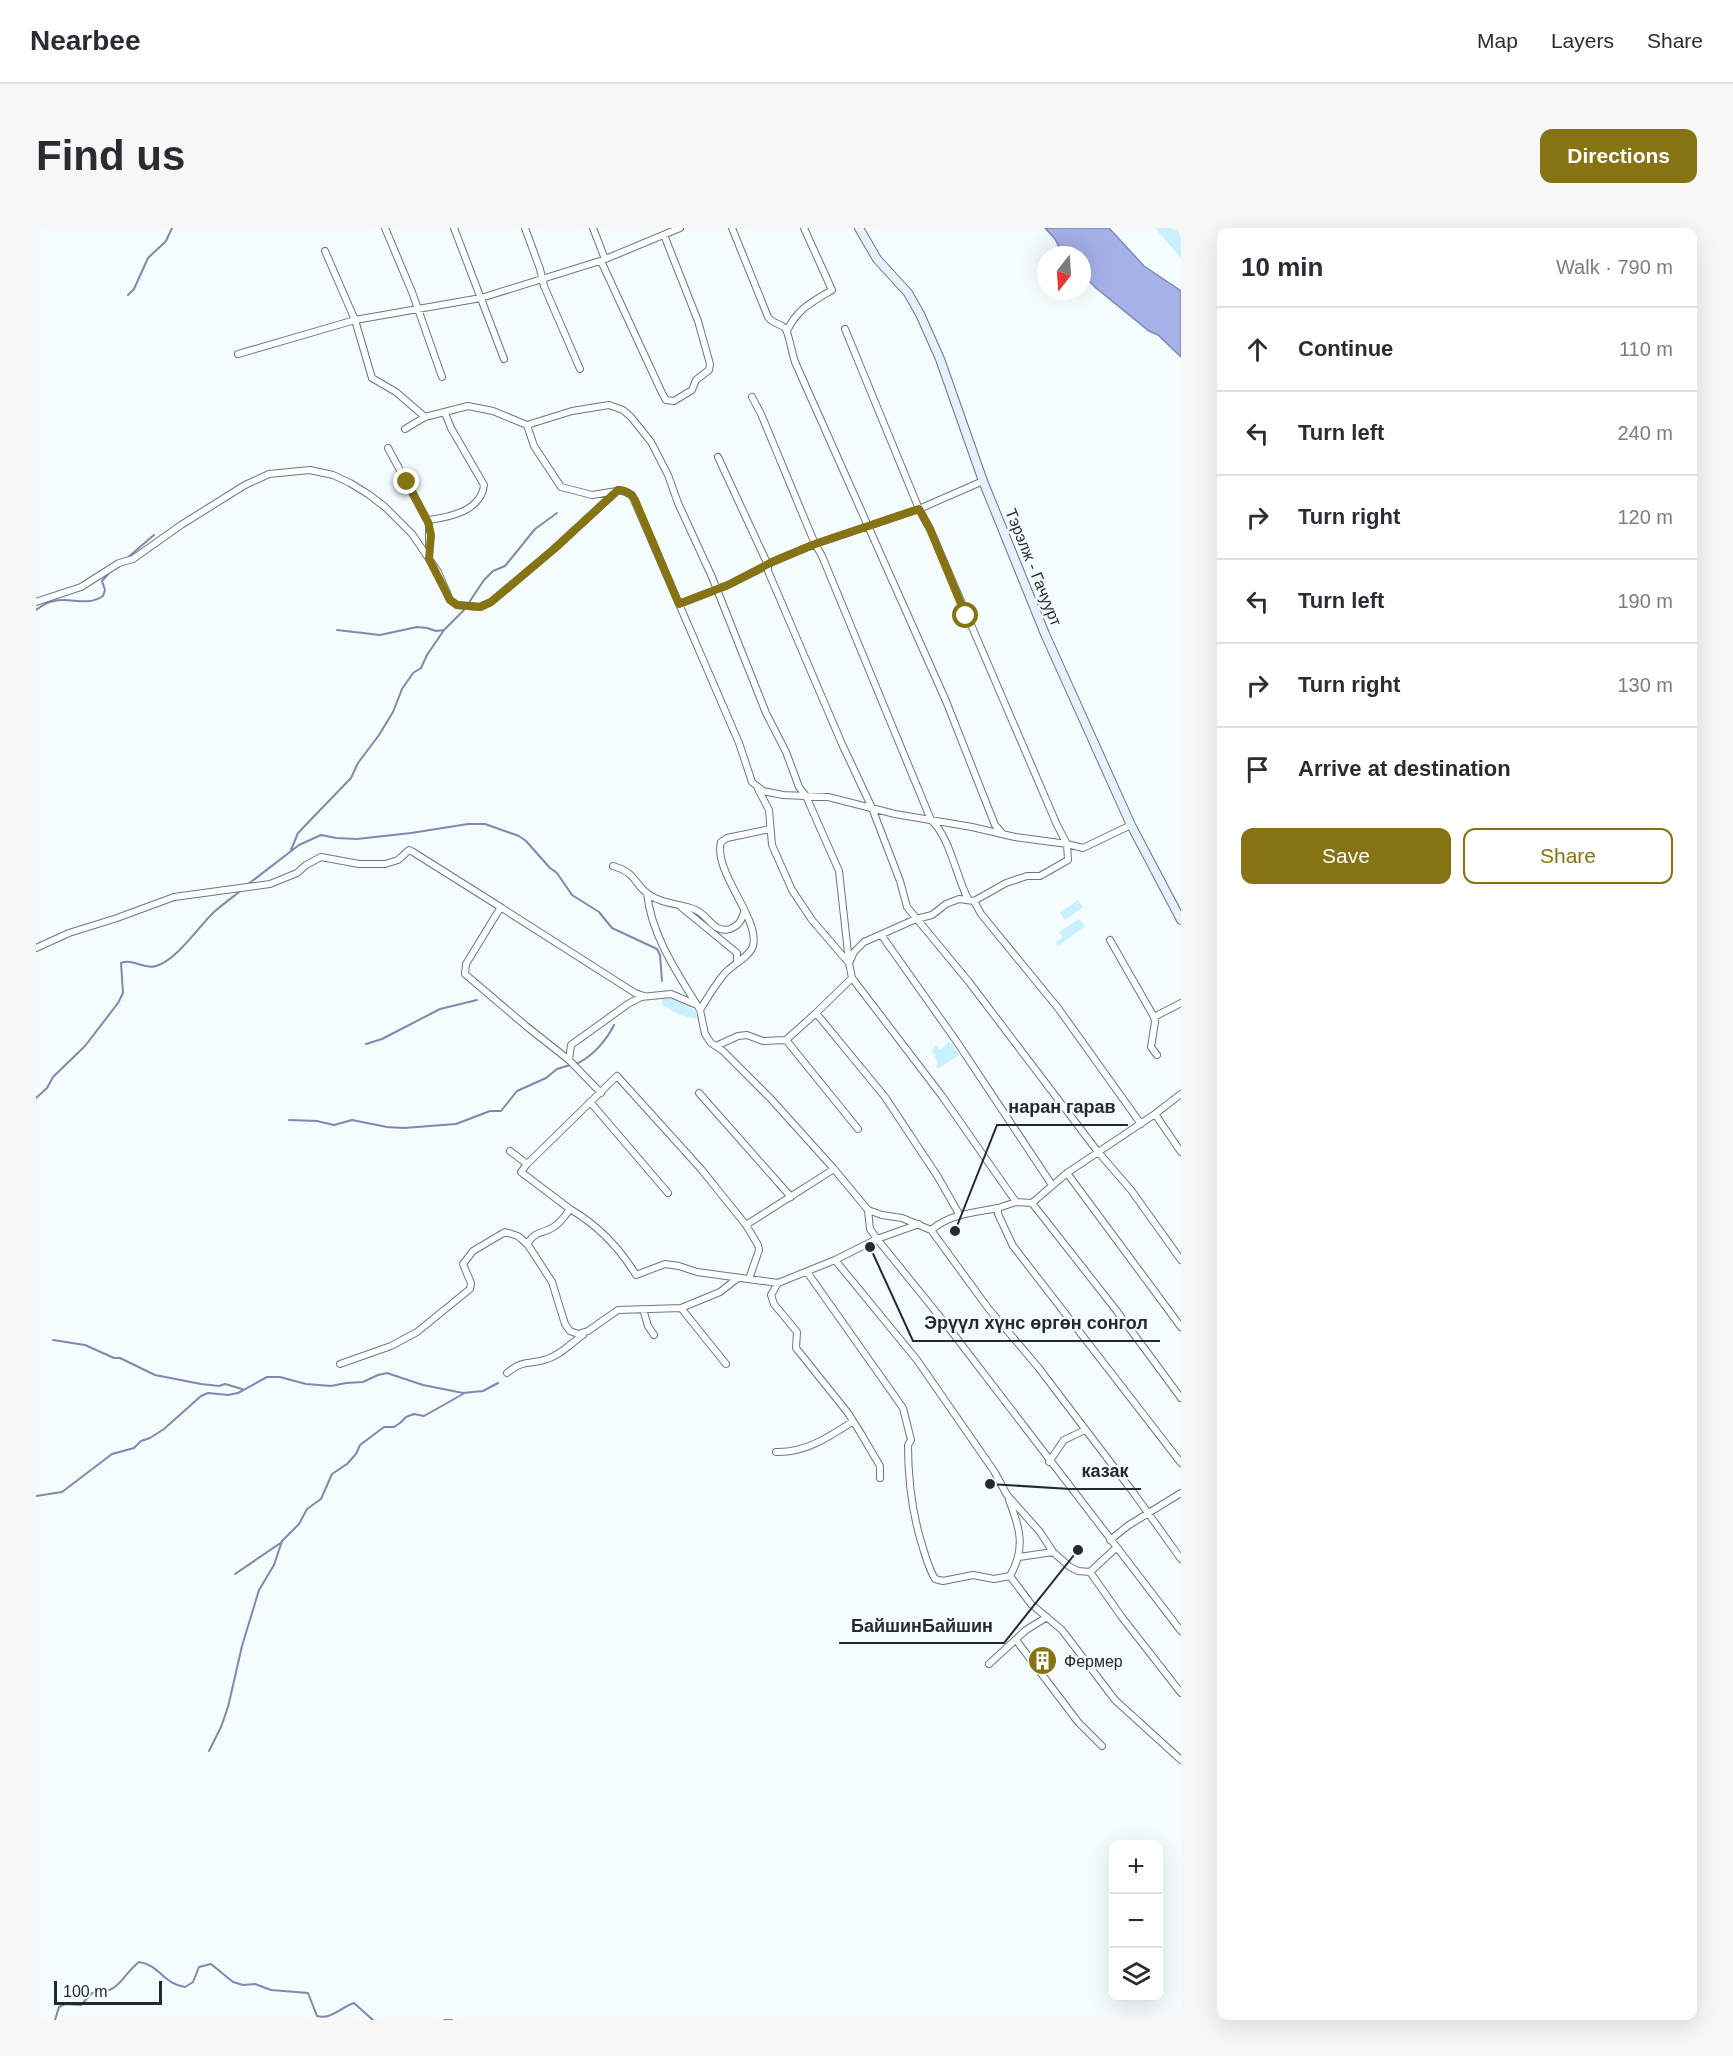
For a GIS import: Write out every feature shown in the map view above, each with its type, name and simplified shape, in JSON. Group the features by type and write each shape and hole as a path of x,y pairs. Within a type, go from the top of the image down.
{"main road":[{"name":"Тэрэлж - Гачуурт","path":"859,228 877,259 902,286 920,314 940,358 983,481 1050,644 1131,825 1181,920"}],"street":[{"path":"385,228 418,309 442,377"},
{"path":"454,228 504,359"},
{"path":"525,228 544,286 580,369"},
{"path":"593,228 603,260 662,393 666,400 674,401 692,390 696,380 709,370 710,364 698,321 667,232"},
{"path":"238,354 355,321 481,298 603,260 680,228"},
{"path":"732,228 768,317 787,331 795,362 946,701 995,825 1002,834"},
{"path":"787,331 800,310 832,290 804,228"},
{"path":"325,251 355,321 372,378 396,392 425,417"},
{"path":"845,329 919,509 930,529 1067,844 1068,860 1040,876 1027,876 1006,883 971,900 959,899 946,904 932,915 916,919 864,942 854,952 849,963"},
{"path":"752,397 822,556 932,820 938,825 947,846 961,885 981,915 1058,1008 1141,1124"},
{"path":"405,429 425,417 468,406 493,411 527,425 572,411 609,405 623,410 631,417 651,442 668,475 766,713 839,871 852,978 942,1096 1016,1202"},
{"path":"428,522 429,519 453,516 471,508 484,485 459,442 446,413"},
{"path":"527,425 534,446 561,487 592,495 623,490 632,495 635,500 739,743 752,782 769,810 772,845 792,890 812,920 849,963"},
{"path":"388,448 428,522 431,535 429,559"},
{"path":"718,457 768,565 768,571 809,669 872,808 900,881 907,907 975,990 1098,1152 1131,1190 1181,1260"},
{"path":"36,602 81,587 119,563 132,559 245,485 270,474 291,470 310,470 333,475 368,494 412,534 429,559 450,600 457,605 480,607 491,602 554,549 618,490"},
{"path":"679,604 815,544 919,509 983,481"},
{"path":"757,788 783,795 828,797 1002,834 1083,848 1131,825"},
{"path":"699,1008 725,974 749,953 753,946 749,923 720,856 721,842 727,838 770,829"},
{"path":"36,948 69,933 174,897 270,884 297,873 321,857 359,864 385,864 398,860 409,850 635,993 644,996"},
{"path":"613,866 634,877 647,893 659,900 693,908 719,929 725,930 736,926 741,922 744,912"},
{"path":"647,893 657,931 672,964 699,1008 705,1034 771,1099 868,1210 902,1218 931,1230 987,1308 1038,1367 1181,1559"},
{"path":"681,907 737,953 737,962"},
{"path":"502,908 466,964 465,974 569,1060 601,1093"},
{"path":"882,936 957,1042 1052,1185"},
{"path":"1110,940 1154,1017 1150,1047 1157,1055"},
{"path":"716,1046 738,1036 747,1035 763,1041 786,1040 852,978"},
{"path":"569,1060 571,1046 628,1004 644,996 671,994 699,1008"},
{"path":"1154,1017 1181,1003"},
{"path":"816,1013 899,1117 959,1214"},
{"path":"786,1040 858,1129"},
{"path":"749,1279 759,1250 746,1225 701,1169 617,1076 521,1172 585,1218 614,1243 636,1275 664,1264 697,1272 778,1283 835,1260 877,1239 920,1224"},
{"path":"699,1094 791,1197"},
{"path":"931,1230 944,1219 959,1214 998,1208 1016,1202 1032,1203 1067,1173 1141,1124 1181,1094"},
{"path":"591,1103 668,1193"},
{"path":"1155,1114 1181,1152"},
{"path":"510,1151 527,1164"},
{"path":"746,1225 834,1169"},
{"path":"1067,1173 1181,1327"},
{"path":"1032,1203 1181,1398"},
{"path":"998,1208 998,1214 1013,1246 1181,1463"},
{"path":"527,1244 538,1232 551,1229 570,1209"},
{"path":"868,1210 870,1229 877,1239 945,1323 1049,1462 1181,1631"},
{"path":"340,1364 391,1346 417,1332 470,1289 471,1283 463,1264 474,1251 505,1232 518,1236 527,1244 552,1282 565,1324 570,1331 578,1334 588,1331"},
{"path":"835,1260 917,1360 994,1471 1007,1495 1021,1535 1019,1557 1010,1576"},
{"path":"807,1272 903,1408 911,1440 908,1445 910,1496 918,1532 935,1579 943,1581 973,1575 994,1579 1010,1576"},
{"path":"507,1372 526,1361 535,1362 548,1359 562,1352 618,1310 681,1308 720,1292 738,1278"},
{"path":"778,1283 771,1295 774,1304 797,1332 796,1348 848,1413 880,1466 880,1478"},
{"path":"681,1308 726,1364"},
{"path":"643,1309 648,1326 654,1335"},
{"path":"776,1452 788,1452 817,1443 852,1422"},
{"path":"1049,1462 1064,1440 1085,1430"},
{"path":"1110,1540 1181,1493"},
{"path":"1007,1495 1040,1532 1053,1552 1078,1571 1090,1572 1116,1548"},
{"path":"1019,1557 1053,1552"},
{"path":"1090,1572 1121,1617 1181,1693"},
{"path":"1010,1576 1031,1604 1062,1630 1115,1700 1181,1760"},
{"path":"988,1664 1047,1617"},
{"path":"1016,1640 1078,1722 1102,1746"}],"shaded area":[{"path":"1155,228 1181,228 1181,258"},
{"path":"1078,900 1083,907 1065,920 1060,913"},
{"path":"1079,919 1085,926 1058,946 1056,942 1063,937 1059,932"},
{"path":"669,995 690,1007 696,1013 697,1018 674,1012 662,1004 662,998"},
{"path":"949,1041 959,1055 938,1069 936,1066 938,1063 932,1050 936,1045 940,1050"}],"water":[{"path":"1045,228 1109,228 1144,266 1181,291 1181,357 1158,335 1149,331 1091,283 1091,246 1058,246"}],"waterway":[{"path":"128,295 134,289 148,258 166,241 172,228"},
{"path":"291,850 298,833 351,778 358,763 393,712 402,689 413,673 421,668 444,630 464,610 484,580 493,571 505,566 535,529 557,513"},
{"path":"126,559 154,535"},
{"path":"36,610 54,601 91,601 103,596 105,590 102,581 110,572"},
{"path":"337,630 380,635 417,627 436,631 444,630"},
{"path":"247,885 299,845 321,835 357,839 468,824 485,824 519,836 526,841 557,873 572,895 599,912 612,928 657,949 660,955 662,981"},
{"path":"36,1098 47,1088 53,1077 85,1046 118,1003 123,993 121,963 130,962 152,967 164,962 180,950 214,912 243,889"},
{"path":"366,1044 382,1039 440,1009 477,1000"},
{"path":"576,1064 598,1048 614,1025"},
{"path":"289,1120 317,1121 334,1125 352,1120 404,1128 456,1124 490,1111 501,1111 517,1091 546,1078 557,1069 570,1065"},
{"path":"53,1340 85,1345 114,1358 120,1358 155,1375 201,1384 219,1386 225,1384 242,1389"},
{"path":"36,1496 62,1492 112,1454 134,1448 141,1441 164,1429 201,1396 208,1393 228,1395 238,1393 267,1377 280,1377 306,1384 331,1386 363,1382 387,1373 423,1385 463,1393 483,1391 498,1383"},
{"path":"209,1751 228,1707 242,1646 259,1590 274,1565 282,1541 299,1524 307,1509 321,1499 332,1474 347,1464 360,1445 384,1427 394,1427 406,1417 414,1414 424,1416 463,1394"},
{"path":"235,1574 282,1542"},
{"path":"55,2020 59,2007 65,2004 81,2005 92,1993 115,1987 139,1962 152,1967 171,1982 185,1987 193,1982 199,1967 211,1964 233,1982 243,1985 255,1984 271,1990 308,1993 317,2016 331,2015 354,2003 373,2020"},
{"path":"444,2020 452,2020"}],"place":[{"name":"наран гарав","path":"955,1231"},
{"name":"Эрүүл хүнс өргөн сонгол","path":"870,1247"},
{"name":"казак","path":"990,1484"},
{"name":"БайшинБайшин","path":"1078,1550"},
{"name":"Фермер","path":"1043,1661"}],"route":[{"path":"407,482 428,522 431,535 429,559 438,572 450,600 457,605 480,607 491,602 554,549 618,490 623,490 632,495 635,500 679,604 728,585 772,562 815,544 919,509 930,529 966,616"}]}
